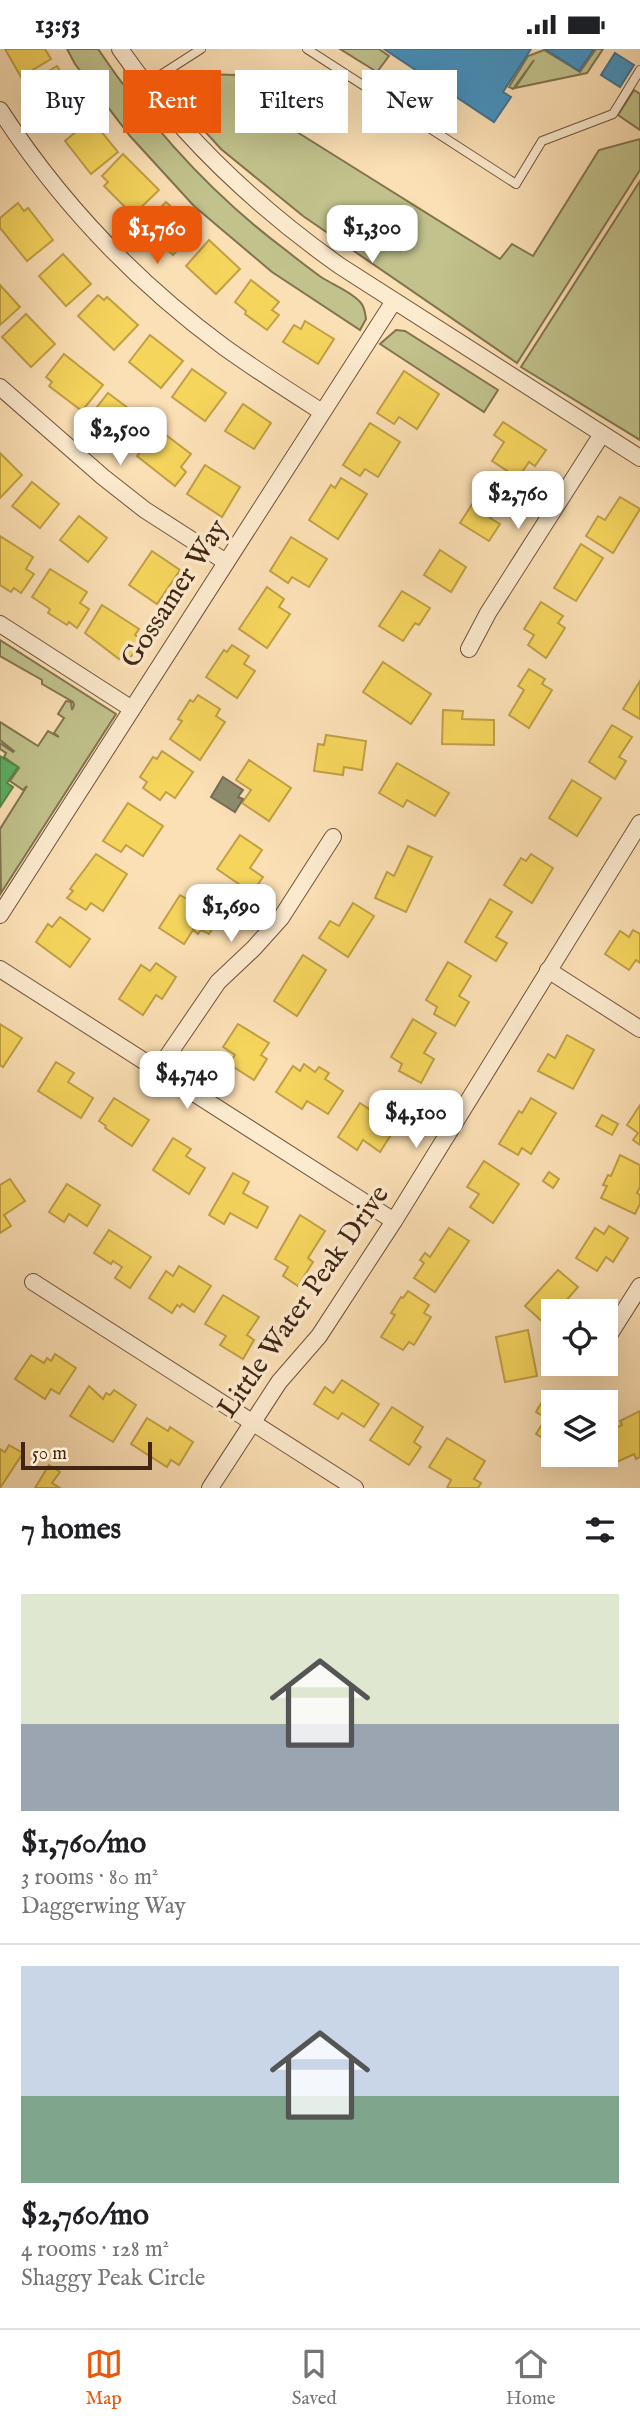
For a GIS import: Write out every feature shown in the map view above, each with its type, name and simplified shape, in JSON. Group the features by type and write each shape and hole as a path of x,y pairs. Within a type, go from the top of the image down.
{"street":[{"path":"120,49 135,70"},
{"path":"0,110 68,202 131,268 223,346 322,412"},
{"path":"188,133 220,169 309,244 640,458"},
{"name":"Gossamer Way","path":"0,915 394,301"},
{"path":"0,387 62,444 145,510 226,562"},
{"path":"469,649 488,613 602,434"},
{"path":"0,624 132,709"},
{"name":"Little Water Peak Drive","path":"210,1488 279,1382 319,1336 394,1221 640,824"},
{"path":"158,1070 218,982 281,918 333,837"},
{"path":"0,969 394,1221"},
{"path":"548,970 640,1029"},
{"path":"33,1282 355,1488"},
{"path":"618,1321 640,1286"}],"lane":[{"path":"169,70 201,49"},
{"path":"307,49 516,184 542,141 612,114 640,70"}],"green space":[{"path":"67,49 98,49 123,84 123,127 109,109 109,70 80,70"},
{"path":"340,49 379,49 389,56 378,70 374,70"},
{"path":"596,49 603,49 587,73 515,88 534,60 513,89 509,87 528,56 544,50 580,72"},
{"path":"221,75 235,75 235,133 299,133 500,259 512,244 533,256 599,150 640,139 640,170 517,363 303,216 221,149 206,133 221,133"},
{"path":"634,90 640,94 640,130 618,115"},
{"path":"128,133 162,133 208,183 260,230 321,277 353,295 361,303 366,319 360,330 272,272 194,206"},
{"path":"640,181 640,440 521,367"},
{"path":"396,330 405,331 498,390 484,412 380,344"},
{"path":"0,640 116,714 1,893 0,829 27,786 23,790 10,781 19,768 4,757 6,753 0,749 0,743 14,751 0,740 0,722 38,746 48,731 59,737 54,733 64,718 58,714 66,701 71,702 72,710 74,705 73,702 42,684 42,680 0,656"}],"building: Homes":[{"path":"5,49 45,49 51,59 33,70 21,70 21,77"},
{"path":"74,133 102,133 118,152 91,174 65,141"},
{"path":"123,154 159,190 133,215 104,186 108,182 102,176"},
{"path":"166,202 196,230 173,255 142,227"},
{"path":"18,203 24,211 28,208 53,240 27,261 0,228 0,218"},
{"path":"209,240 240,269 216,294 186,266"},
{"path":"63,254 91,284 66,306 39,276"},
{"path":"251,280 279,302 272,310 279,315 267,330 245,314 246,311 235,302"},
{"path":"0,285 20,307 0,325"},
{"path":"98,295 104,300 107,297 138,325 114,350 78,316"},
{"path":"26,314 55,344 31,367 2,337"},
{"path":"305,321 334,339 318,364 283,342 294,325 301,329"},
{"path":"150,335 183,361 161,388 129,362"},
{"path":"64,354 103,385 82,411 49,386 52,382 46,377"},
{"path":"192,369 226,393 205,421 172,397"},
{"path":"404,371 439,394 417,429 399,417 394,424 377,413"},
{"path":"108,393 148,423 127,450 94,425 97,421 90,416"},
{"path":"243,404 271,423 254,449 225,431"},
{"path":"503,422 546,450 535,466 529,462 518,478 492,461 504,442 494,435"},
{"path":"370,423 400,442 378,477 365,469 360,476 343,465"},
{"path":"158,429 191,454 181,467 186,472 175,486 137,456"},
{"path":"0,453 22,475 0,498"},
{"path":"205,465 240,487 222,517 187,494"},
{"path":"341,478 367,494 338,539 309,520 331,485 335,488"},
{"path":"32,482 59,504 40,528 12,506"},
{"path":"480,492 499,504 490,518 500,524 489,541 460,523"},
{"path":"620,497 640,509 613,553 586,536 598,516 605,520"},
{"path":"79,516 107,538 88,562 60,540"},
{"path":"0,536 33,557 26,569 34,574 21,593 14,588 11,592 0,585"},
{"path":"291,537 327,559 309,587 292,577 288,583 270,571"},
{"path":"581,544 603,558 576,601 554,588"},
{"path":"440,550 466,567 451,592 424,575"},
{"path":"152,551 180,570 157,604 129,585"},
{"path":"50,569 87,592 80,603 89,609 77,628 48,613 50,609 32,597"},
{"path":"267,587 284,599 279,607 290,614 267,648 239,629"},
{"path":"402,591 430,608 419,625 415,623 403,641 379,626"},
{"path":"541,602 563,616 558,623 565,628 546,658 528,645 534,635 524,629"},
{"path":"102,605 139,629 135,635 142,640 130,658 123,654 119,659 85,633"},
{"path":"232,645 249,656 244,664 255,671 237,698 206,677 224,650 227,652"},
{"path":"383,662 431,694 411,724 363,692"},
{"path":"529,669 545,679 542,684 552,690 529,728 509,715 524,690 518,686"},
{"path":"640,681 640,719 623,709"},
{"path":"198,695 220,709 216,716 225,722 200,760 170,739 182,721 178,719 190,700 193,702"},
{"path":"443,710 463,711 462,719 494,720 494,745 442,744"},
{"path":"612,725 632,737 619,757 626,761 615,779 589,762"},
{"path":"326,735 366,741 362,770 344,767 343,775 314,771 318,744 324,745"},
{"path":"162,751 193,772 175,798 166,792 160,800 143,788 147,782 140,777 153,757 157,759"},
{"path":"249,760 291,788 269,821 242,803 251,790 236,780"},
{"path":"397,763 449,793 435,816 407,800 403,807 379,793"},
{"path":"572,780 601,798 577,836 549,818"},
{"path":"128,803 163,826 143,856 126,845 121,852 103,841"},
{"path":"240,835 262,850 250,868 263,877 252,893 217,869"},
{"path":"408,846 432,857 406,912 375,898 387,872 394,876"},
{"path":"96,854 127,874 103,911 91,903 86,910 67,898 73,891 70,889"},
{"path":"531,854 553,868 532,903 504,885 521,858 526,861"},
{"path":"195,893 223,911 209,934 201,930 198,934 193,930 184,944 159,928 180,895 190,901"},
{"path":"490,899 512,912 496,937 507,943 496,961 465,942"},
{"path":"353,903 374,916 348,957 319,938 330,921 339,926"},
{"path":"60,917 90,939 70,967 36,942 48,924 52,927"},
{"path":"633,930 640,934 640,963 636,960 629,970 605,954 620,931 629,937"},
{"path":"303,955 326,970 297,1016 274,1001"},
{"path":"448,962 471,976 459,996 469,1002 455,1026 434,1014 437,1007 426,1000"},
{"path":"156,963 176,977 162,999 156,995 143,1015 119,999 141,965 150,971"},
{"path":"413,1019 436,1033 424,1053 434,1059 421,1083 399,1071 402,1064 391,1057"},
{"path":"0,1024 22,1038 3,1067 0,1065"},
{"path":"238,1024 269,1043 261,1055 267,1059 254,1080 229,1064 235,1055 223,1047"},
{"path":"567,1035 594,1050 573,1089 538,1071 548,1054 555,1058"},
{"path":"56,1062 74,1073 68,1082 93,1098 81,1118 38,1091"},
{"path":"304,1064 315,1072 319,1067 329,1073 325,1079 343,1091 328,1114 307,1101 302,1109 276,1092 293,1066 300,1071"},
{"path":"114,1098 149,1120 132,1146 99,1121"},
{"path":"531,1098 556,1113 531,1154 522,1148 518,1155 499,1144 519,1111 522,1113"},
{"path":"360,1103 396,1127 380,1152 363,1140 357,1150 338,1137"},
{"path":"640,1105 640,1145 633,1140 638,1133 627,1125"},
{"path":"602,1115 618,1124 612,1135 596,1126"},
{"path":"173,1138 191,1149 186,1156 205,1168 189,1194 153,1170"},
{"path":"620,1155 640,1165 640,1187 637,1193 640,1195 640,1204 635,1214 601,1198 607,1186 603,1185 608,1175 611,1176"},
{"path":"484,1161 519,1184 493,1223 470,1207 479,1194 467,1187"},
{"path":"549,1172 559,1179 553,1188 543,1181"},
{"path":"233,1173 249,1182 243,1193 268,1207 257,1228 230,1213 224,1224 209,1215"},
{"path":"10,1179 25,1201 4,1215 11,1226 0,1233 0,1185"},
{"path":"67,1184 100,1205 87,1226 69,1214 64,1222 49,1212"},
{"path":"300,1215 325,1231 308,1258 313,1262 298,1286 283,1276 288,1267 275,1259"},
{"path":"609,1226 628,1238 613,1262 606,1257 597,1271 576,1258 595,1228 604,1234"},
{"path":"449,1228 469,1241 435,1292 414,1278 424,1263 420,1260 425,1253 430,1257"},
{"path":"109,1230 151,1257 130,1288 115,1278 122,1267 113,1261 111,1264 94,1253"},
{"path":"179,1266 211,1286 194,1312 182,1304 180,1307 177,1305 172,1313 149,1298 166,1271 173,1276"},
{"path":"558,1270 578,1287 568,1299 541,1299 541,1320 525,1306"},
{"path":"408,1291 429,1305 424,1313 431,1317 414,1345 409,1342 403,1350 381,1337 395,1315 391,1313"},
{"path":"223,1295 259,1317 247,1335 254,1340 243,1359 220,1345 226,1336 205,1324"},
{"path":"528,1330 537,1376 505,1382 496,1337"},
{"path":"55,1354 76,1368 59,1394 51,1389 45,1399 15,1379 31,1355 44,1363 47,1358 51,1361"},
{"path":"342,1380 379,1404 364,1427 342,1413 338,1419 314,1404 325,1387 333,1393"},
{"path":"89,1386 103,1399 106,1393 110,1395 114,1390 136,1405 113,1442 70,1416"},
{"path":"392,1407 423,1427 414,1442 421,1447 409,1465 370,1440"},
{"path":"640,1411 640,1457 636,1459 634,1454 618,1461 618,1427 622,1425 620,1421"},
{"path":"147,1418 168,1431 170,1427 193,1442 179,1465 171,1460 167,1467 131,1444"},
{"path":"447,1438 485,1461 474,1479 481,1483 478,1488 447,1488 451,1480 429,1467"},
{"path":"9,1445 23,1453 0,1488 0,1449 5,1452"},
{"path":"49,1465 60,1472 52,1483 60,1488 35,1488"}],"building: Schools":[{"path":"384,49 531,49 503,92 511,97 494,122 457,97 457,70 416,70"},
{"path":"545,49 594,49 579,71"},
{"path":"615,53 634,65 620,87 601,75"}],"building: Public":[{"path":"0,756 18,767 7,783 13,787 0,807"}],"building: Industry":[{"path":"223,777 243,790 238,797 243,799 235,812 211,797"}]}
